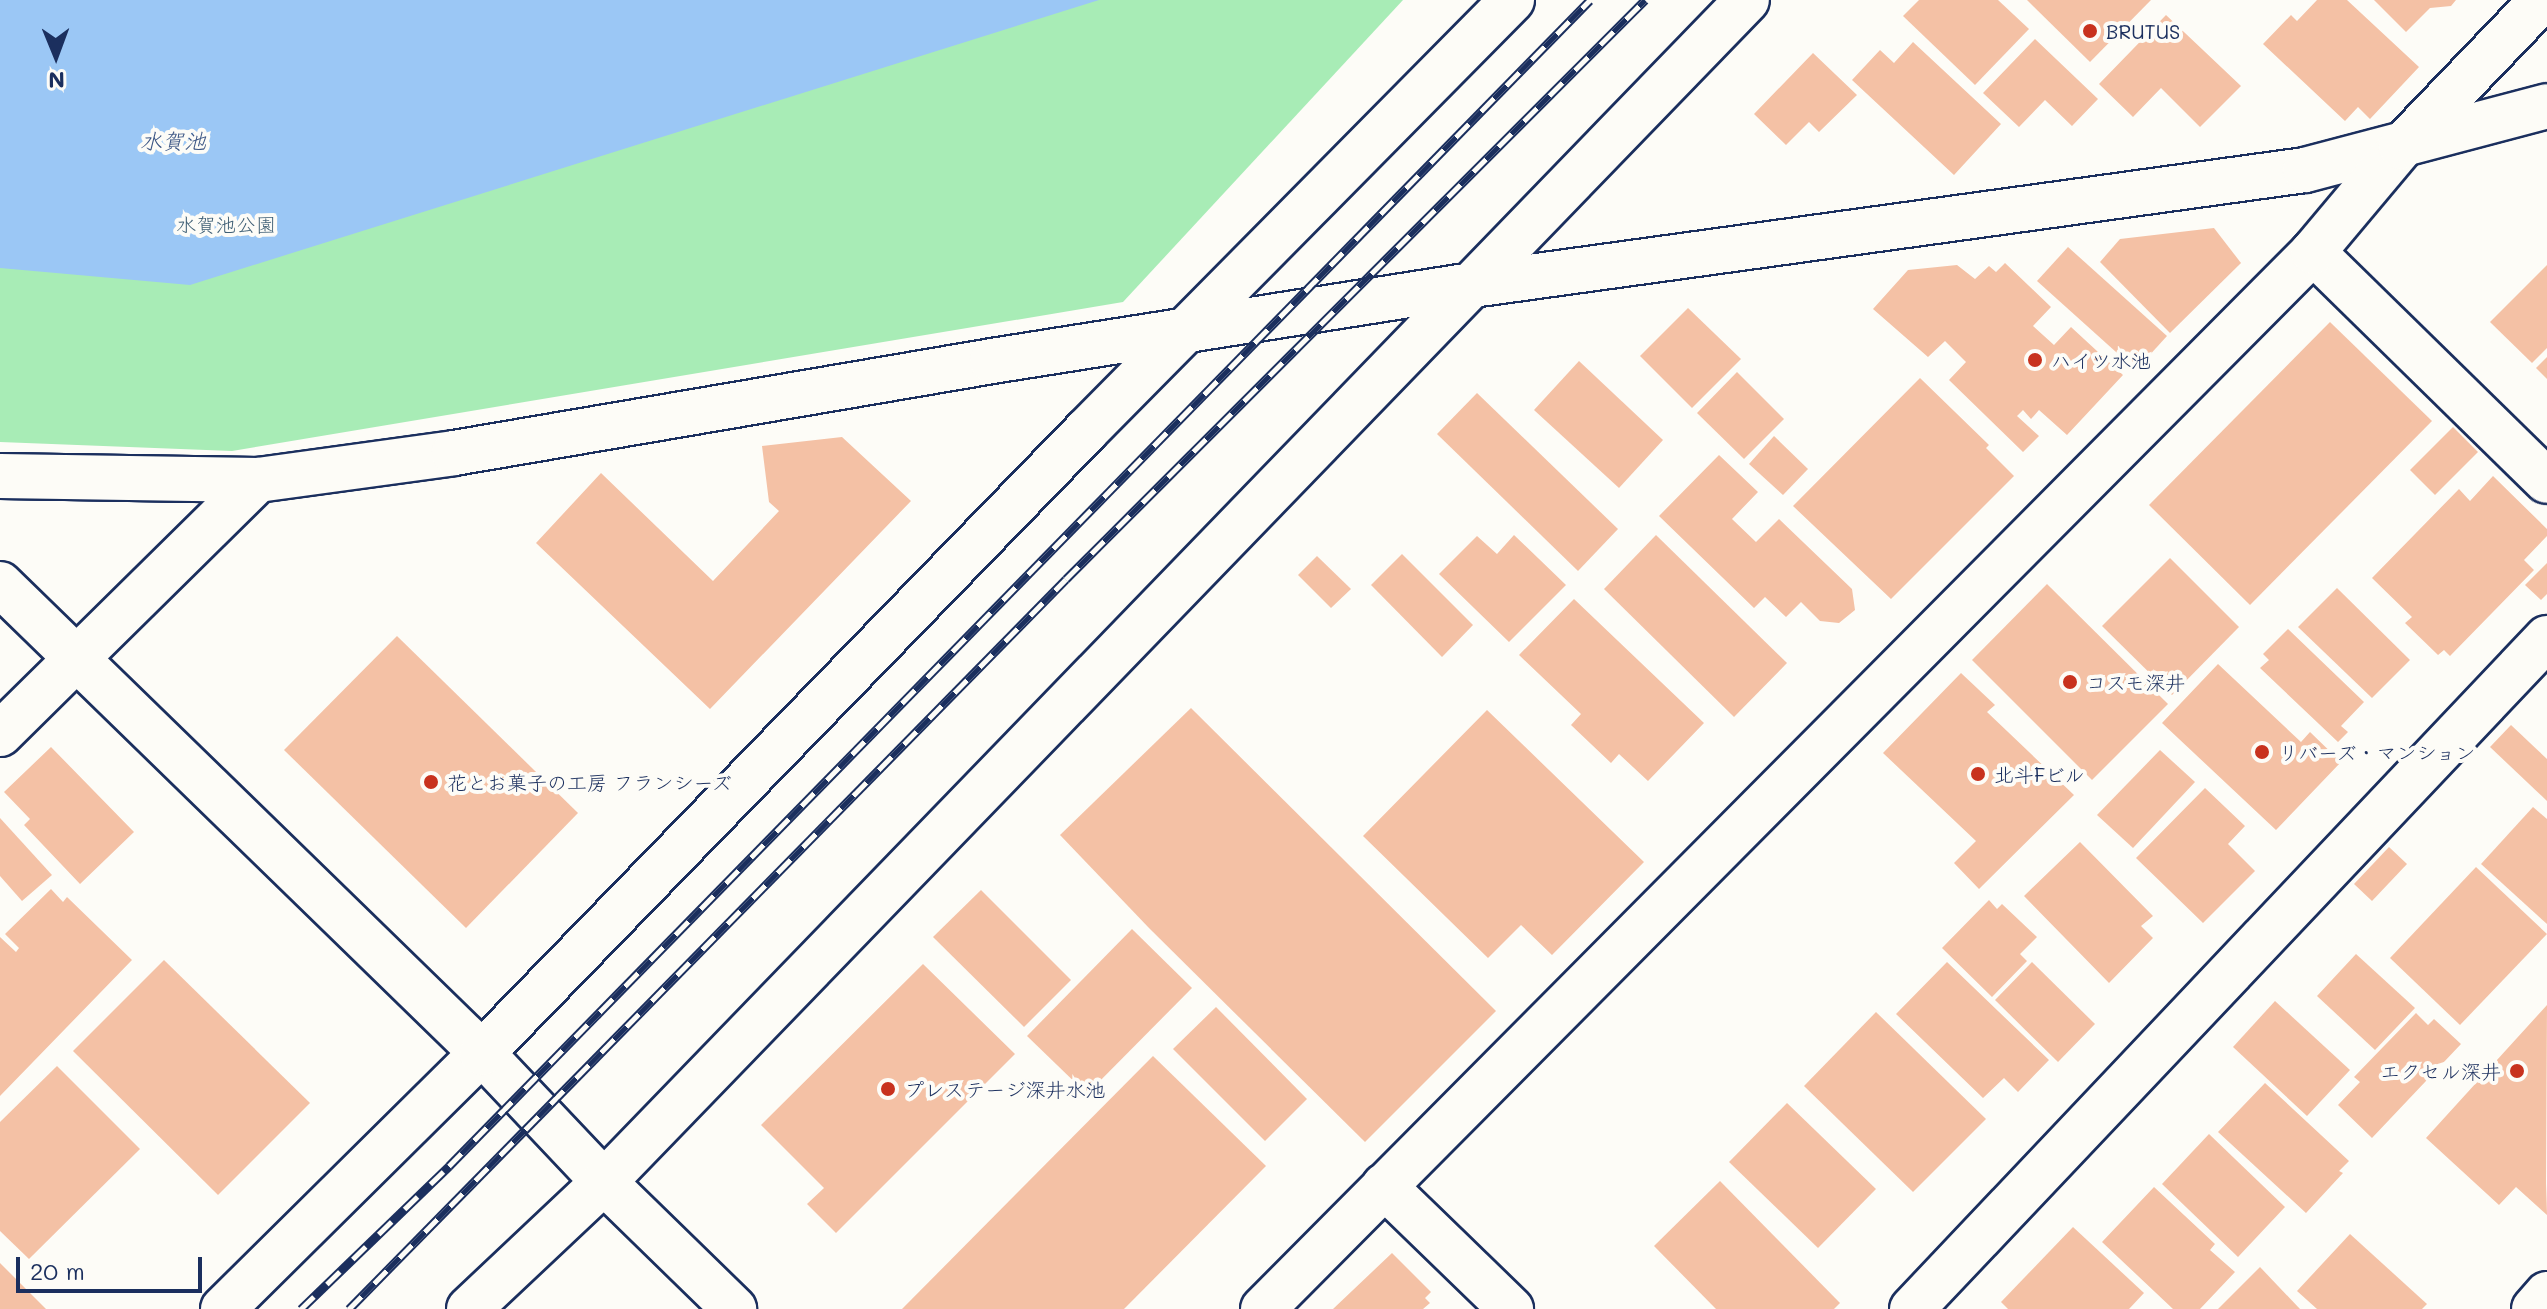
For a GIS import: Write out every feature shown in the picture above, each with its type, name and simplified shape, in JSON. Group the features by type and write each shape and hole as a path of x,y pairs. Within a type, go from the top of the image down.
{"street":[{"path":"223,1309 482,1053 1512,0"},
{"path":"469,1309 604,1182 684,1095 1747,0"},
{"path":"1263,1309 2313,252 2401,147 2542,0"},
{"path":"0,476 258,480 454,453 1188,329 1472,285 2305,170 2547,106"},
{"path":"2313,252 2547,481"},
{"path":"0,734 258,480"},
{"path":"0,584 482,1053 604,1182 734,1309"},
{"path":"1912,1309 2547,638"},
{"path":"1384,1186 1511,1309"},
{"path":"2534,1309 2547,1294"}],"green space":[{"name":"水賀池公園","path":"0,0 1403,0 1123,302 232,451 0,442"}],"water":[{"name":"水賀池","path":"0,0 1099,0 190,285 0,268"}],"building":[{"path":"1919,0 1998,0 2029,29 1975,85 1903,16"},
{"name":"BRUTUS","path":"2027,0 2151,0 2090,62"},
{"path":"2317,0 2347,0 2419,67 2370,119 2358,107 2345,121 2263,44 2291,15 2297,21"},
{"path":"2374,0 2456,0 2451,6 2430,8 2406,32"},
{"path":"2166,15 2241,86 2200,127 2161,88 2133,117 2099,84"},
{"path":"2035,39 2098,99 2072,126 2045,100 2019,127 1983,93"},
{"path":"1913,42 2001,124 1954,175 1852,80 1880,50 1894,63"},
{"path":"1813,53 1857,95 1819,132 1809,122 1786,145 1754,114"},
{"path":"2214,228 2241,263 2170,333 2100,262 2120,239"},
{"path":"2068,247 2167,336 2136,370 2037,281"},
{"name":"ハイツ水池","path":"2005,263 2051,307 2033,326 2054,345 2071,327 2123,375 2067,435 2039,410 2031,419 2023,410 2017,416 2039,436 2023,452 1949,380 1966,362 1945,341 1928,357 1873,309 1908,270 1957,265 1975,279 1989,266 1996,272"},
{"path":"2547,265 2547,348 2532,363 2490,322"},
{"path":"1688,308 1741,359 1692,408 1640,356"},
{"path":"2330,322 2432,421 2250,605 2149,505"},
{"path":"2547,357 2547,379 2536,368"},
{"path":"1579,361 1663,440 1619,488 1534,410"},
{"path":"1737,372 1784,419 1744,459 1697,413"},
{"path":"1920,378 1989,445 1986,448 2014,476 1891,599 1793,506"},
{"path":"1477,393 1618,529 1578,571 1437,434"},
{"path":"2453,427 2478,452 2435,495 2410,470"},
{"path":"1774,436 1808,469 1783,495 1749,464"},
{"path":"842,437 911,501 710,709 536,543 601,473 713,581 779,511 769,502 762,446"},
{"path":"1719,455 1758,492 1732,519 1756,542 1779,519 1852,589 1855,610 1839,623 1820,621 1801,602 1786,617 1765,597 1754,608 1659,516"},
{"path":"2493,476 2547,529 2547,536 2524,560 2534,570 2450,656 2444,650 2438,655 2405,623 2412,617 2372,578 2459,489 2470,501"},
{"path":"1514,535 1566,585 1509,642 1439,574 1477,536 1497,554"},
{"path":"1656,535 1787,663 1734,717 1604,589"},
{"path":"1402,554 1473,625 1442,657 1371,585"},
{"path":"1317,556 1351,589 1331,608 1298,575"},
{"path":"2170,558 2239,627 2172,695 2102,626"},
{"path":"2547,563 2547,594 2541,600 2525,585"},
{"name":"コスモ深井","path":"2047,584 2168,704 2092,780 1972,660"},
{"path":"2337,588 2410,660 2372,698 2298,627"},
{"path":"1574,599 1704,723 1648,781 1619,754 1611,763 1571,725 1581,714 1519,655"},
{"path":"2288,629 2364,702 2341,726 2348,732 2338,742 2260,668 2269,660 2263,654"},
{"name":"花とお菓子の工房 フランシーズ","path":"397,636 578,813 466,928 284,750"},
{"name":"リバーズ・マンション","path":"2218,664 2301,742 2310,732 2341,762 2276,830 2162,723"},
{"name":"北斗Fビル","path":"1961,673 1995,705 1987,712 2074,795 1979,889 1954,863 1976,841 1883,753"},
{"path":"1191,708 1496,1011 1365,1142 1149,928 1060,835"},
{"path":"1487,710 1644,862 1552,955 1521,925 1488,958 1363,836"},
{"path":"2511,725 2547,759 2547,801 2490,747"},
{"path":"51,747 134,832 80,884 24,825 30,819 4,792"},
{"path":"2160,750 2195,782 2133,848 2097,815"},
{"path":"2205,788 2245,826 2228,844 2255,871 2203,923 2136,858"},
{"path":"2533,807 2547,819 2547,924 2481,864"},
{"path":"0,818 52,875 22,901 0,876"},
{"path":"2080,842 2153,916 2141,926 2153,938 2109,983 2024,896"},
{"path":"2389,847 2407,864 2372,901 2354,884"},
{"path":"2476,867 2547,934 2460,1025 2390,958"},
{"path":"51,889 63,902 67,897 132,960 0,1096 0,937 16,952 19,948 5,934"},
{"path":"981,890 1071,980 1024,1027 933,937"},
{"path":"1989,900 1997,909 2002,904 2037,937 2020,954 2027,961 1992,997 1942,948"},
{"path":"1132,929 1192,988 1087,1094 1027,1036"},
{"path":"2356,954 2415,1008 2375,1050 2317,996"},
{"path":"164,960 310,1103 218,1195 73,1051"},
{"path":"1947,962 2049,1060 2018,1092 2004,1078 1983,1098 1896,1014"},
{"path":"2032,962 2095,1024 2058,1062 1995,1000"},
{"name":"プレステージ深井水池","path":"923,964 1015,1054 836,1233 807,1204 824,1188 761,1125"},
{"path":"2275,1001 2350,1070 2307,1116 2233,1047"},
{"name":"エクセル深井","path":"2547,1005 2547,1215 2516,1187 2499,1205 2426,1138"},
{"path":"1216,1007 1307,1099 1265,1141 1173,1049"},
{"path":"1876,1012 1986,1119 1913,1192 1804,1086"},
{"path":"2416,1013 2428,1025 2434,1019 2461,1044 2372,1138 2338,1105 2360,1082 2354,1077"},
{"path":"1153,1056 1266,1166 1124,1309 902,1309"},
{"path":"57,1066 140,1149 29,1259 0,1231 0,1122"},
{"path":"2265,1083 2349,1161 2339,1171 2343,1173 2306,1213 2218,1132"},
{"path":"1787,1103 1876,1189 1818,1248 1729,1162"},
{"path":"2209,1134 2285,1207 2238,1257 2162,1184"},
{"path":"1720,1181 1840,1303 1834,1309 1716,1309 1654,1246"},
{"path":"2154,1187 2215,1244 2210,1250 2235,1272 2200,1309 2173,1309 2102,1242"},
{"path":"2073,1227 2144,1293 2129,1309 2008,1309 2001,1302"},
{"path":"2350,1234 2427,1304 2422,1309 2317,1309 2297,1291"},
{"path":"1392,1253 1431,1292 1425,1298 1430,1303 1423,1309 1333,1309"},
{"path":"0,1263 46,1309 0,1309"},
{"path":"2260,1267 2300,1309 2218,1309"}],"railway":[{"path":"301,1309 449,1166 1590,0"},
{"path":"349,1309 1066,579 1645,0"}],"place":[{"name":"BRUTUS","path":"2090,31"},
{"name":"ハイツ水池","path":"2035,360"},
{"name":"コスモ深井","path":"2070,682"},
{"name":"リバーズ・マンション","path":"2262,752"},
{"name":"北斗Fビル","path":"1978,774"},
{"name":"花とお菓子の工房 フランシーズ","path":"431,782"},
{"name":"エクセル深井","path":"2517,1071"},
{"name":"プレステージ深井水池","path":"888,1089"}]}
